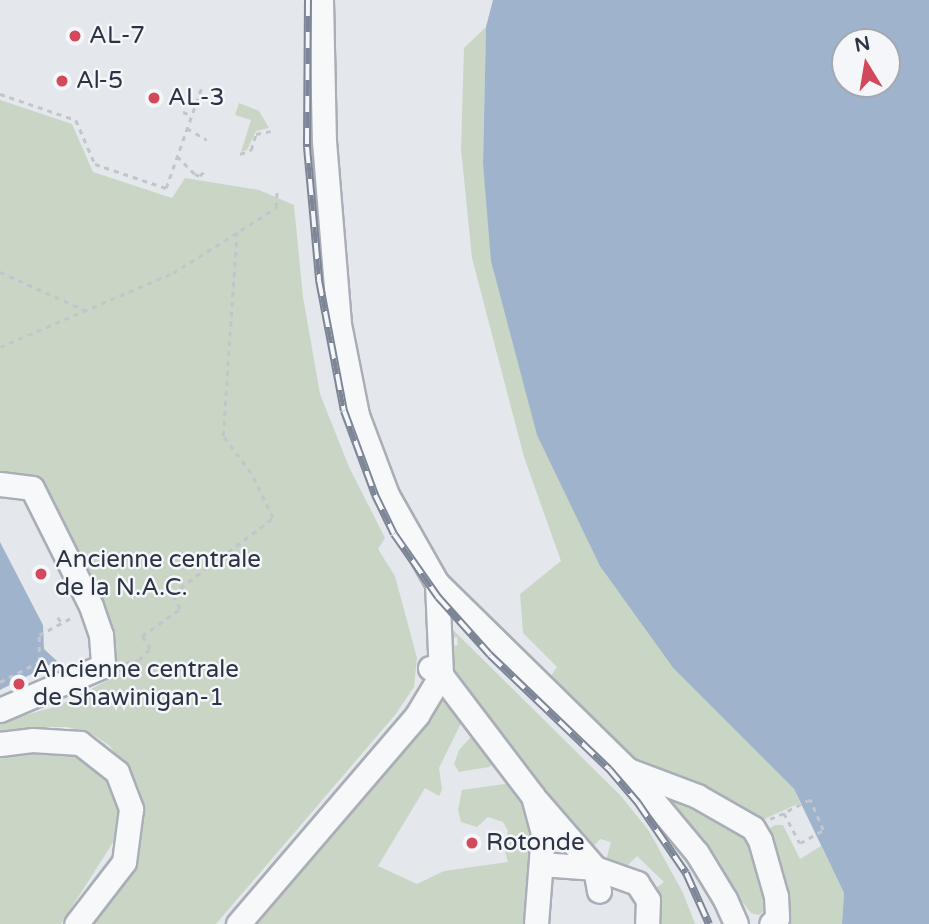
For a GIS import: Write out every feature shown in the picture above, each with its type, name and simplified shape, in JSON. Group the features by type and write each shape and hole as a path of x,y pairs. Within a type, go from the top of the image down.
{"street":[{"path":"321,0 327,180 339,324 354,402 387,495 437,583 627,769 697,853 725,898 736,924"},
{"path":"0,484 32,488 60,553 91,606 102,635 103,666 0,710"},
{"path":"237,924 417,715 440,675 437,583"},
{"path":"440,675 597,879"},
{"path":"0,744 32,740 80,743 117,772 131,809 124,862 76,924"},
{"path":"627,769 697,796 752,828 760,840 776,896 777,918 771,924"},
{"path":"533,796 543,833 536,924"},
{"path":"541,864 597,879 637,883 648,900 646,924"}],"path":[{"path":"0,94 76,120 95,164 166,188 201,89"},
{"path":"183,112 191,115"},
{"path":"187,128 207,140"},
{"path":"240,154 251,150 257,134 271,131"},
{"path":"177,156 194,174 200,176 205,170"},
{"path":"0,347 173,273 276,208 276,191"},
{"path":"118,664 139,660 150,649 142,636 180,609 172,594 273,518 251,473 223,436 237,232"},
{"path":"0,272 87,311"},
{"path":"0,682 39,662 39,635 62,623 58,617"},
{"path":"752,828 810,800 823,830 800,843 784,813"}],"green space":[{"path":"486,27 483,163 674,669 794,789 800,803 755,823 630,762 545,685 557,667 523,633 520,594 561,561 524,457 472,258 461,149 464,48"},
{"path":"0,100 72,124 93,172 172,198 185,178 259,190 294,205 303,297 320,394 349,467 385,538 378,549 395,576 417,658 414,687 395,715 216,924 90,924 132,866 142,836 140,791 110,746 92,734 67,727 51,727 0,736 0,722 58,706 120,674 109,649 109,637 114,629 40,486 0,479"},
{"path":"239,103 259,111 269,128 256,131 247,150 241,152 251,120 235,115"},
{"path":"451,628 621,796 649,831 683,893 695,924 654,924 655,889 664,882 637,856 622,871 605,864 611,842 600,839 590,850 460,684 453,670 453,646 458,645 457,637 449,638"},
{"path":"442,699 462,713 463,719 439,768 442,790 439,796 425,788 378,866 417,884 444,871 508,862 504,847 508,831 503,822 488,817 477,827 461,822 458,810 462,790 512,783 524,798 535,845 526,924 248,924"},
{"path":"470,738 483,738 498,758 489,767 459,772 454,764 459,750"},
{"path":"50,749 68,751 98,770 114,788 120,805 119,833 61,924 0,924 0,757"},
{"path":"650,786 749,829 768,907 759,915 751,913"},
{"path":"775,825 783,825 800,859 821,846 844,893 842,924 783,924 762,833"}],"water":[{"path":"493,0 929,0 929,924 842,924 844,893 794,789 674,669 600,566 537,435 491,261 483,163 486,27"},
{"path":"0,542 43,625 44,649 57,661 0,690"}],"railway":[{"path":"308,0 307,147 319,280 344,411 375,495 394,534 438,597 490,655 609,769 638,803 686,873 709,924"}],"place":[{"name":"AL-7","path":"75,36"},
{"name":"Al-5","path":"62,81"},
{"name":"AL-3","path":"154,98"},
{"name":"Ancienne centrale de la N.A.C.","path":"41,574"},
{"name":"Ancienne centrale de Shawinigan-1","path":"19,684"},
{"name":"Rotonde","path":"472,843"}]}
